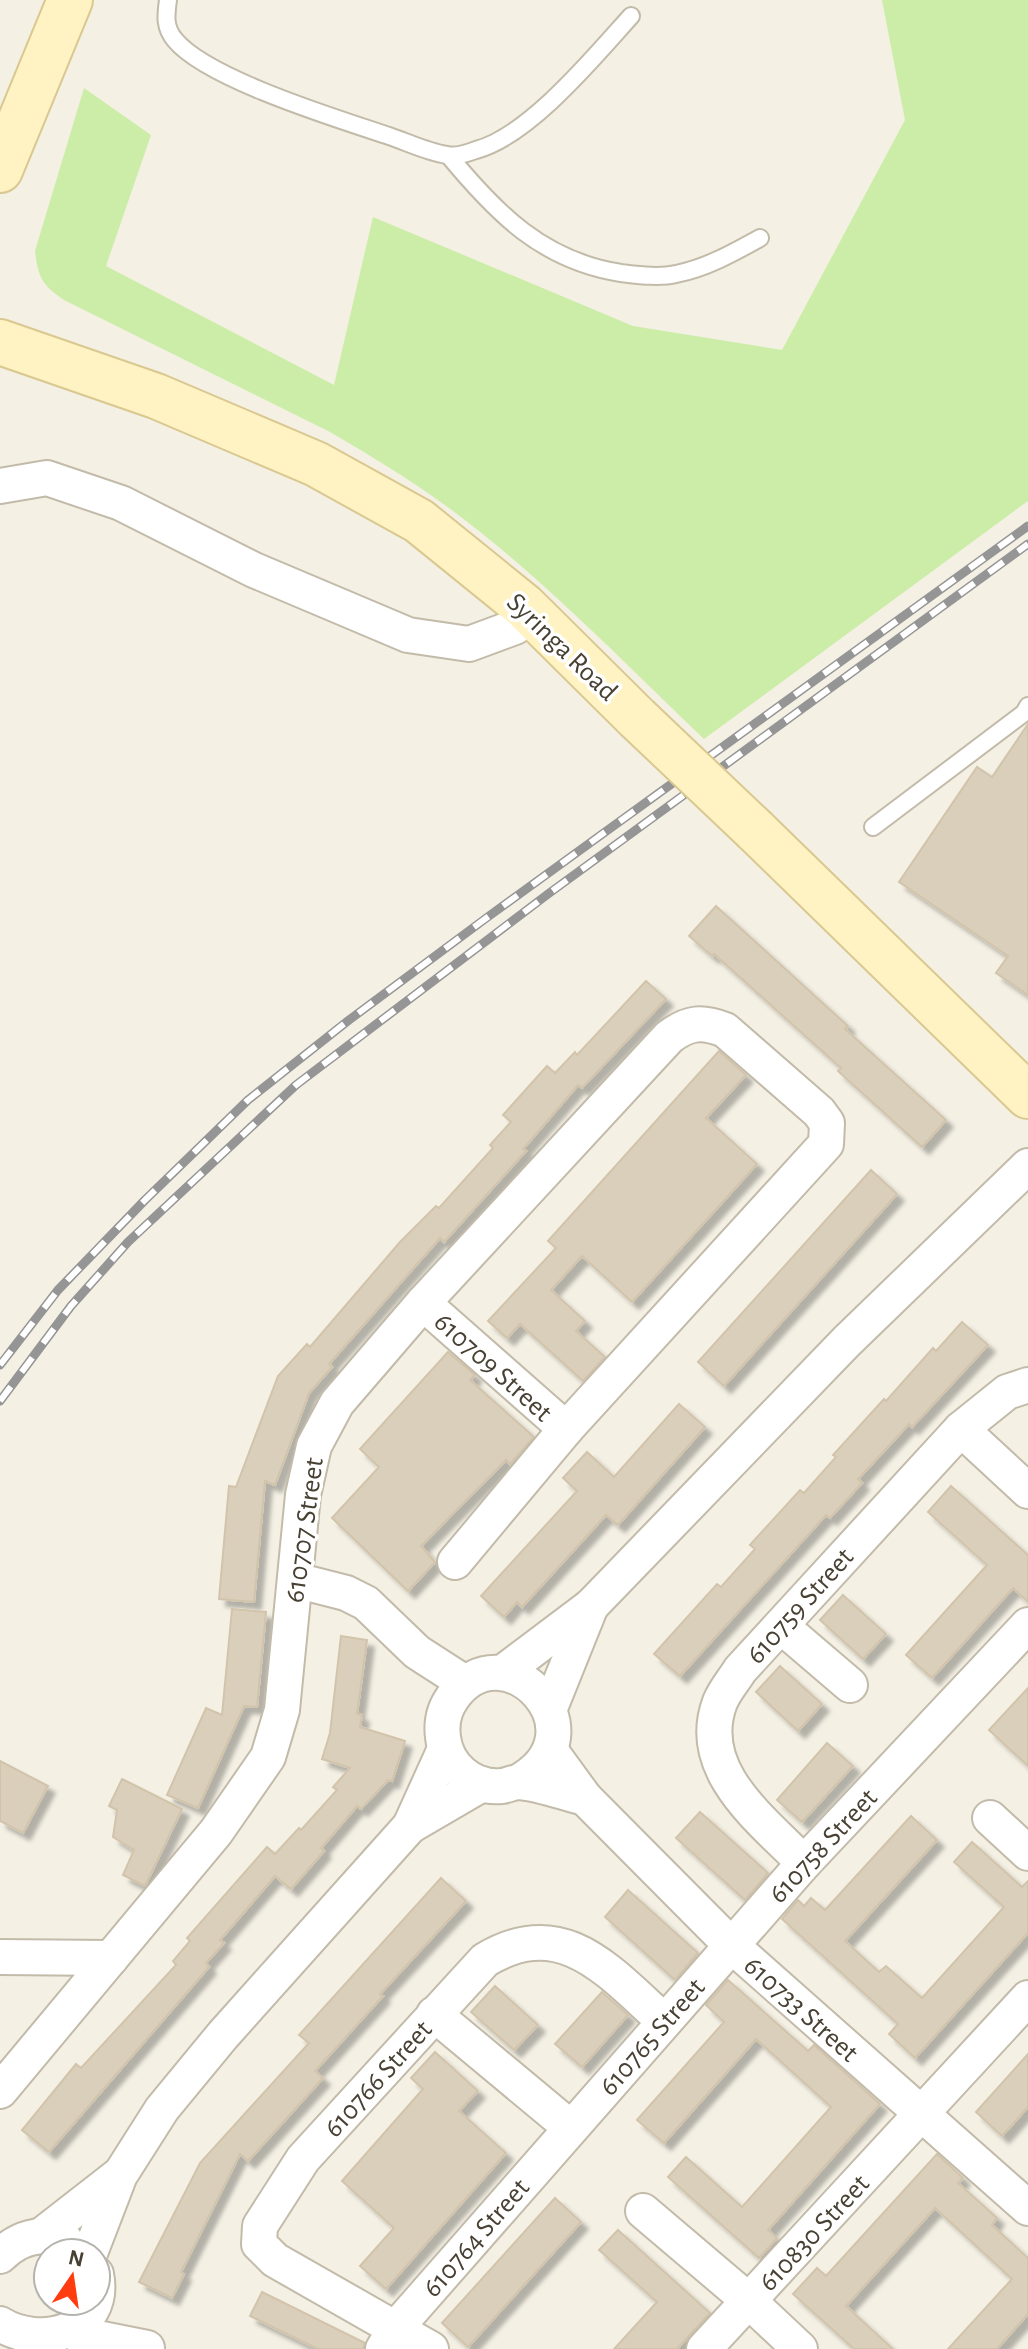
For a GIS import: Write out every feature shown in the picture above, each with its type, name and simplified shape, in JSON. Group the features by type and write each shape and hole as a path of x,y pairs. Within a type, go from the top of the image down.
{"street":[{"path":"0,170 70,0"},
{"name":"Syringa Road","path":"0,342 156,396 316,464 419,521 532,614 1028,1096"},
{"path":"0,486 47,478 121,503 254,570 408,635 469,644 515,627 532,614"},
{"name":"610707 Street","path":"0,2091 216,1832 268,1757 282,1710 303,1495 314,1446 337,1403 423,1303 669,1037 683,1027 696,1023 725,1030 819,1112 827,1123 826,1144 566,1429"},
{"path":"502,1673 591,1606 847,1341 1028,1166"},
{"name":"610709 Street","path":"423,1303 566,1429"},
{"name":"610759 Street","path":"804,1863 735,1792 716,1754 715,1721 721,1699 740,1670 961,1429 1007,1392 1028,1385"},
{"path":"455,1562 566,1429"},
{"path":"961,1429 1028,1491"},
{"path":"295,1580 346,1593 366,1603 417,1652 465,1683"},
{"path":"417,1652 442,1736 460,1771 482,1784 500,1786 518,1782 532,1774 550,1750 553,1736 550,1708 591,1606"},
{"name":"610758 Street","path":"731,1945 1028,1625"},
{"path":"781,1626 850,1685"},
{"path":"410,1826 452,1698 465,1683 482,1675 502,1673 520,1678 538,1691 550,1708"},
{"name":"610733 Street","path":"550,1750 585,1798 731,1945 1028,2208"},
{"path":"518,1782 585,1798"},
{"path":"96,2237 120,2175 162,2109 223,2035 410,1826 482,1784"},
{"path":"990,1818 1028,1853"},
{"name":"610766 Street","path":"389,2339 275,2260 259,2244 257,2236 260,2226 303,2159 485,1960 505,1948 527,1942 576,1949 597,1961 664,2021"},
{"name":"610765 Street","path":"571,2128 731,1945"},
{"path":"0,1957 111,1958"},
{"name":"610830 Street","path":"704,2349 1028,1998"},
{"path":"434,2014 571,2128"},
{"name":"610764 Street","path":"389,2339 571,2128"},
{"path":"42,2235 120,2175"},
{"path":"643,2211 800,2349"},
{"path":"0,2256 25,2238 51,2237"},
{"path":"112,2306 148,2348"},
{"path":"0,2324 16,2338 40,2347 60,2343 77,2334 91,2317"},
{"path":"77,2334 148,2348"},
{"path":"389,2339 431,2349"}],"lane":[{"path":"168,0 165,21 173,39 192,57 228,76 331,117 449,156 480,150 515,130 565,89 631,16"},
{"path":"449,156 490,203 531,238 565,256 606,271 674,275 724,258 760,238"},
{"path":"873,827 1024,713 1028,706"}],"green space":[{"path":"882,0 1028,0 1028,501 704,739 548,590 435,498 330,432 64,300 46,285 38,268 35,251 84,88 151,135 106,266 334,385 373,217 633,326 782,350 905,120"}],"building":[{"path":"1028,724 1028,995 996,973 1008,956 899,882 977,767 992,777"},
{"path":"716,906 946,1120 922,1147 838,1071 841,1068 714,954 712,956 689,936"},
{"path":"646,981 666,999 582,1088 578,1085 523,1149 526,1151 444,1242 440,1238 329,1364 332,1367 309,1393 275,1485 265,1481 254,1602 219,1599 229,1486 236,1487 278,1376 307,1344 310,1347 400,1242 436,1206 439,1208 493,1148 490,1145 511,1122 503,1115 547,1066 555,1073 575,1052 577,1055"},
{"path":"719,1051 746,1075 706,1118 757,1164 632,1302 582,1256 551,1290 585,1321 576,1331 605,1357 583,1381 520,1324 507,1338 488,1321 556,1248 548,1241"},
{"path":"871,1170 897,1194 724,1386 698,1362"},
{"path":"962,1322 988,1345 912,1427 909,1424 858,1479 862,1483 830,1518 826,1515 680,1676 654,1654 717,1584 721,1587 755,1549 750,1545 800,1490 804,1493 836,1457 833,1455 884,1399 886,1401 933,1348 936,1351"},
{"path":"448,1352 475,1375 470,1380 534,1437 510,1464 506,1460 421,1546 435,1562 408,1591 332,1518 379,1467 360,1449"},
{"path":"679,1404 705,1427 618,1525 606,1515 522,1607 517,1602 504,1617 481,1596 577,1491 563,1478 587,1452 614,1477"},
{"path":"951,1486 1028,1555 1028,1602 1013,1588 932,1678 906,1655 987,1565 928,1512"},
{"path":"843,1595 886,1634 863,1659 820,1620"},
{"path":"232,1609 266,1612 257,1707 244,1706 198,1808 167,1795 206,1708 222,1715"},
{"path":"341,1636 367,1640 357,1714 362,1715 360,1727 405,1741 392,1781 388,1780 361,1809 357,1806 291,1889 275,1876 220,1940 224,1943 206,1963 209,1967 49,2152 22,2130 76,2064 81,2068 176,1965 173,1961 190,1941 187,1938 267,1847 275,1854 299,1828 301,1830 337,1790 333,1787 350,1768 322,1759 330,1733"},
{"path":"780,1666 822,1704 798,1731 756,1692"},
{"path":"1028,1688 1028,1766 989,1730"},
{"path":"827,1743 853,1766 802,1822 777,1800"},
{"path":"0,1761 48,1786 23,1833 0,1821"},
{"path":"122,1779 182,1809 145,1886 123,1875 134,1850 113,1837 117,1810 109,1806"},
{"path":"700,1812 768,1873 745,1900 676,1838"},
{"path":"911,1816 937,1840 845,1941 879,1972 886,1966 922,1998 1004,1907 954,1862 972,1842 1022,1887 1028,1881 1028,1933 915,2058 889,2034 898,2024 782,1919 798,1900 804,1906 811,1898 825,1910"},
{"path":"441,1878 466,1901 380,1994 383,1996 315,2071 323,2078 248,2161 240,2154 181,2272 184,2274 172,2298 139,2282 200,2163 309,2043 299,2035"},
{"path":"628,1890 698,1953 675,1980 605,1917"},
{"path":"728,1980 808,2051 814,2045 880,2104 768,2230 777,2238 759,2258 668,2177 686,2157 742,2207 831,2107 756,2039 664,2143 637,2120 724,2022 706,2005"},
{"path":"495,1986 538,2025 514,2050 471,2012"},
{"path":"602,1992 628,2015 582,2067 555,2044"},
{"path":"435,2052 478,2091 459,2111 506,2153 386,2289 360,2266 394,2228 342,2181 423,2089 411,2078"},
{"path":"1028,2054 1028,2107 1002,2136 976,2112"},
{"path":"937,2154 963,2178 958,2183 997,2218 992,2225 1028,2258 1028,2314 997,2349 948,2349 1012,2279 935,2208 846,2306 893,2349 854,2349 793,2294 817,2268 826,2276"},
{"path":"555,2198 581,2222 468,2347 442,2323"},
{"path":"618,2230 710,2313 677,2349 614,2349 657,2302 599,2250"},
{"path":"262,2292 365,2343 363,2349 318,2349 250,2316"}],"railway":[{"path":"0,1365 58,1290 248,1100 489,916 1028,526"},
{"path":"0,1401 71,1306 128,1242 296,1085 548,894 1028,544"}]}
